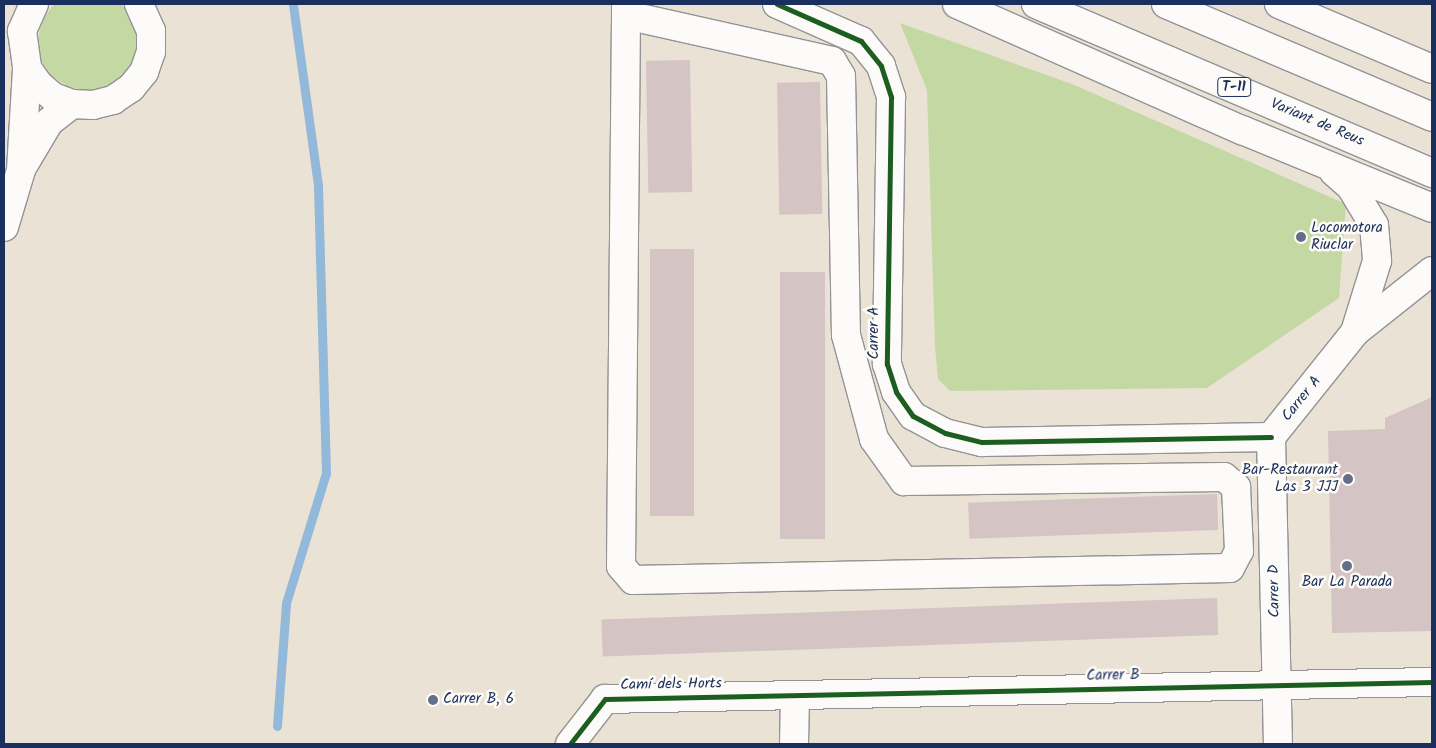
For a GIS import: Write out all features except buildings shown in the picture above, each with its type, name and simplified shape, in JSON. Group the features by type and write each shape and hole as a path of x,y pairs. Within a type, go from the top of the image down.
{"main road":[{"path":"21,170 25,62 22,31 34,4"},
{"path":"4,37 25,62 38,84 53,97 72,104 93,105 113,100 131,88 144,72 151,52 151,31 139,4"},
{"name":"Carrer A","path":"777,4 861,41 881,66 891,97 887,364 896,392 913,416 945,433 982,442 1271,437 1355,332 1432,271"},
{"path":"957,4 1325,164 1432,208"},
{"name":"Variant de Reus","path":"1036,4 1432,173"},
{"path":"1166,4 1432,117"},
{"path":"1279,4 1432,69"},
{"path":"626,9 832,61 842,76 846,336 874,439 904,481 1224,478 1236,487 1239,552 1230,568 633,580 621,566 626,9"},
{"path":"4,227 21,170 49,122 72,104"},
{"name":"Carrer A","path":"1325,164 1351,187 1374,225 1377,261 1355,332"},
{"name":"Carrer D","path":"1271,437 1278,744"},
{"name":"Carrer B","path":"795,694 1432,682"},
{"path":"794,744 795,694"},
{"name":"Camí dels Horts","path":"570,744 605,698 795,694"}],"green space":[{"path":"54,4 121,4 126,9 136,30 137,45 134,61 122,77 108,86 88,91 69,87 51,76 41,60 37,43 42,20"},
{"path":"900,23 1072,84 1346,204 1339,298 1207,388 950,391 938,379 935,346 927,90"}],"waterway":[{"path":"277,726 286,603 326,473 318,185 293,4"}],"cycle path":[{"path":"777,4 861,41 881,66 891,97 887,364 896,392 913,416 945,433 982,442 1271,437"},
{"path":"570,744 605,699 1432,682"}],"place":[{"name":"Locomotora Riuclar","path":"1301,237"},
{"name":"Bar-Restaurant Las 3 JJJ","path":"1348,479"},
{"name":"Bar La Parada","path":"1347,566"},
{"name":"Carrer B, 6","path":"433,700"}]}
